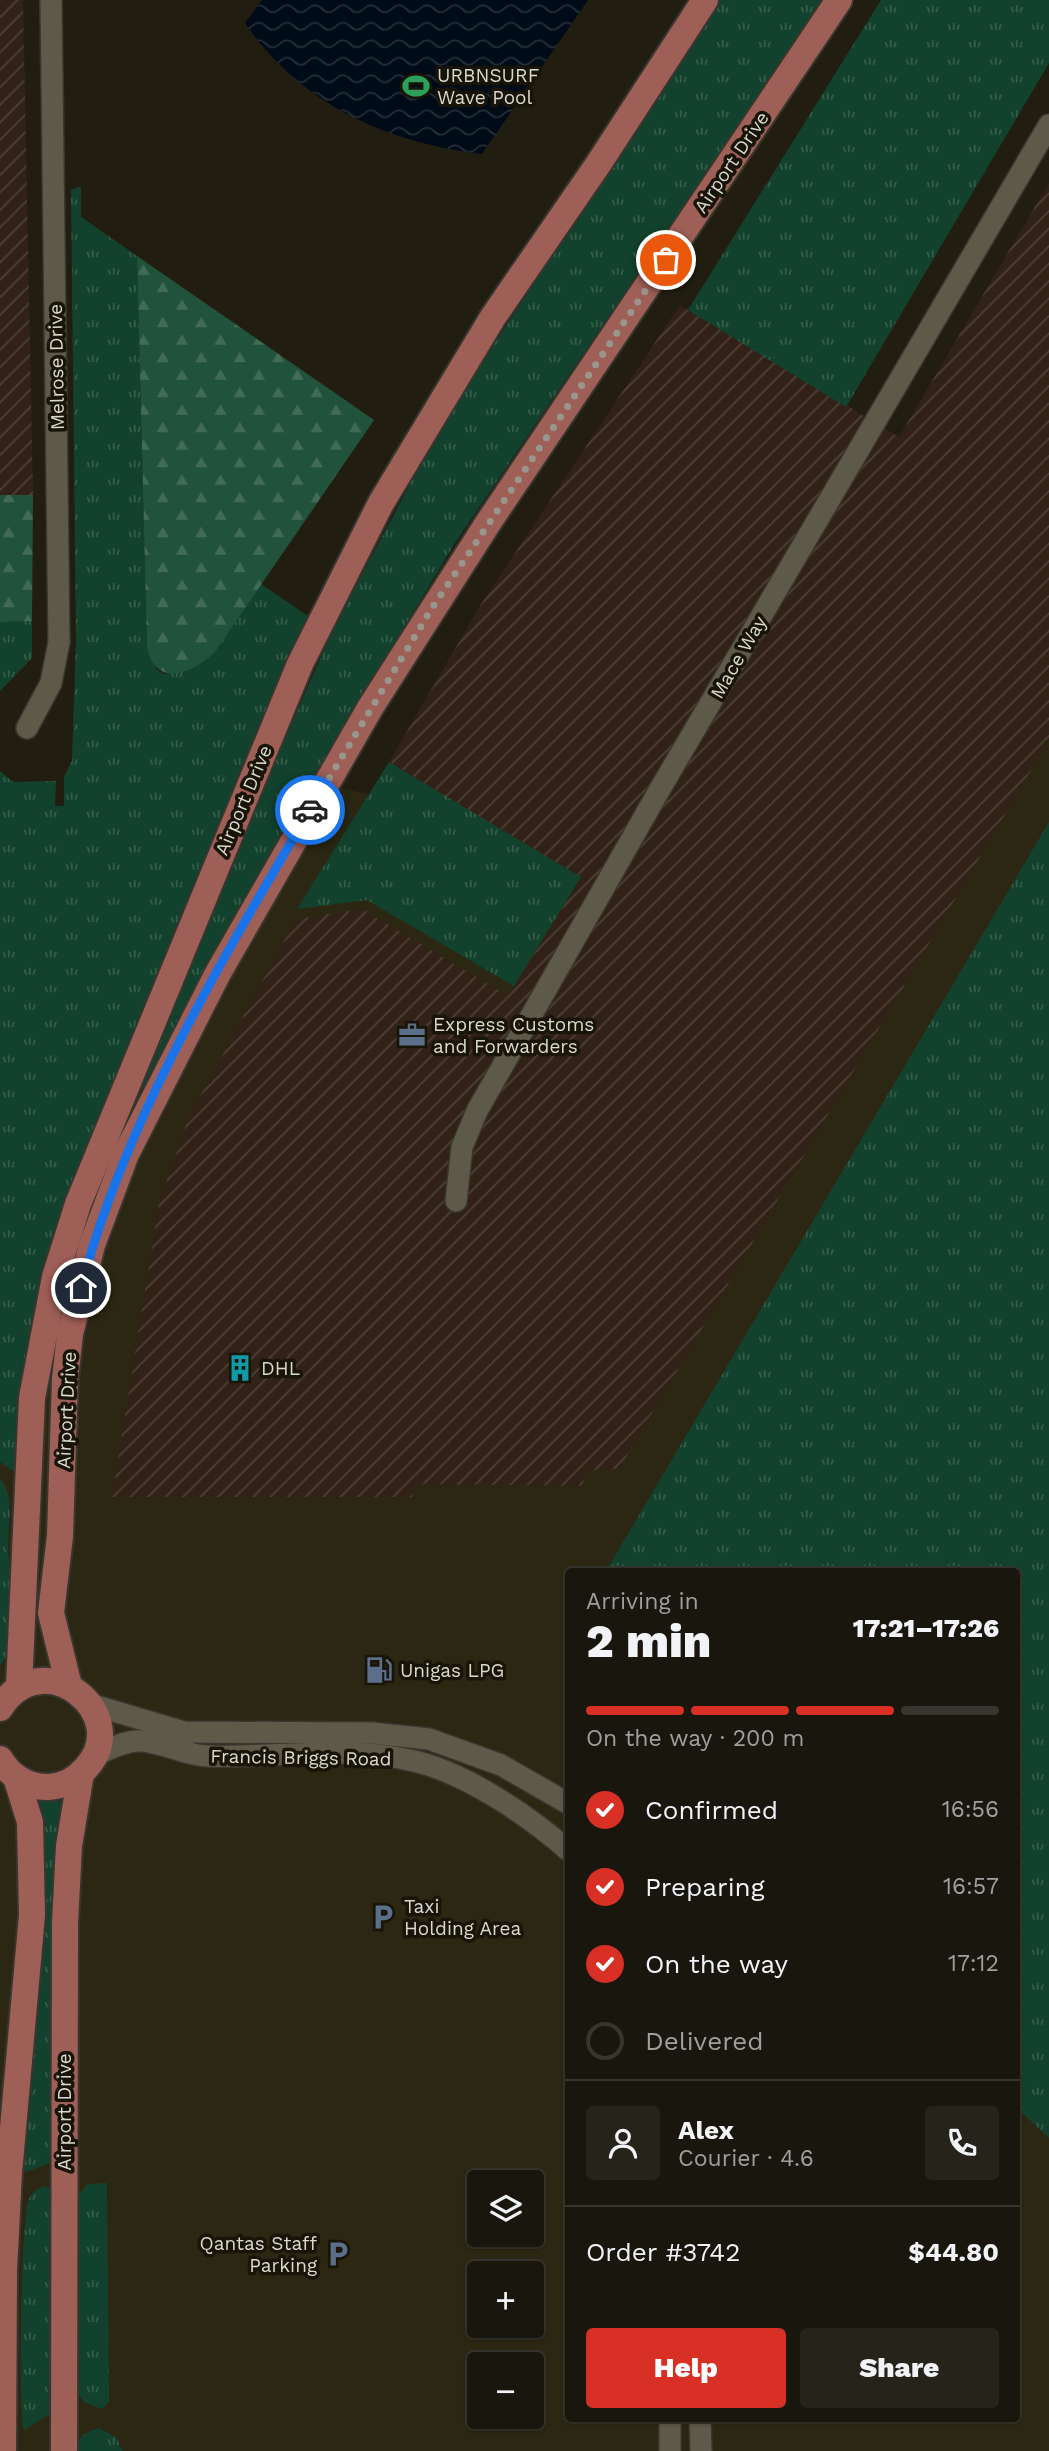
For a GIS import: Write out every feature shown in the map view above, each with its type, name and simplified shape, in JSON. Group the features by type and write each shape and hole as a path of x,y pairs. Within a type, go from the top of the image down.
{"main road":[{"name":"Airport Drive","path":"8,1695 25,1605 32,1398 55,1278 83,1191 300,664 381,503 493,317 705,0"},
{"name":"Airport Drive","path":"69,1686 51,1614 60,1536 65,1379 70,1334 92,1245 126,1154 218,972 370,708 495,512 839,0"},
{"path":"8,1695 48,1681 69,1686 90,1704"},
{"name":"Airport Drive","path":"64,2451 65,1923 69,1846 88,1764 99,1738 98,1720 90,1704"},
{"path":"8,1768 37,1786 49,1787 61,1785 88,1764"},
{"path":"3,2451 4,2270 9,2173 32,1915 30,1822 8,1768"}],"street":[{"name":"Melrose Drive","path":"27,728 51,682 59,642 51,0"},
{"name":"Mace Way","path":"456,1201 462,1147 477,1111 660,789 1049,125"},
{"name":"Francis Briggs Road","path":"90,1704 184,1732 358,1733 429,1739 501,1765 565,1802"},
{"name":"Francis Briggs Road","path":"88,1764 141,1741 205,1756 330,1754 384,1756 415,1761 456,1777 492,1797 565,1848"},
{"path":"670,2422 670,2451"},
{"path":"700,2422 701,2451"}],"shaded area":[{"path":"0,0 23,0 33,495 0,495"},
{"path":"1049,183 1049,2451 0,2451 0,806 90,806 89,732 390,799 614,923"},
{"path":"1049,183 1049,740 619,1469 585,1470 583,1486 415,1484 412,1497 112,1497 159,1203 188,1119 296,919 362,909 508,996 581,878 389,762 480,606 680,305 899,437"}],"green space":[{"path":"720,0 823,0 455,543 340,733 143,1088 133,1083 336,623 430,447 491,349"},
{"path":"881,0 1049,0 1049,63 846,407 688,310"},
{"path":"81,187 81,217 137,256 147,647 156,669 164,674 191,668 215,652 261,584 308,616 262,718 90,1138 52,1242 26,1358 16,1473 0,1462 0,771 13,782 56,781 55,806 64,806 64,777 72,761 76,640 71,190"},
{"path":"137,256 374,420 215,652 196,666 175,674 158,669 147,647"},
{"path":"0,495 33,495 32,621 0,622"},
{"path":"32,621 32,658 0,691 0,622"},
{"path":"389,762 581,877 514,986 367,900 297,909"},
{"path":"1049,822 1049,2138 1020,2111 1020,1568 608,1568"},
{"path":"0,1479 8,1494 10,1512 8,1548 13,1626 7,1655 0,1666"},
{"path":"38,1800 63,1802 53,2159 50,2163 26,2172 22,2170"},
{"path":"107,2183 109,2402 102,2409 84,2402 76,2391 76,2197 88,2184"},
{"path":"45,2186 54,2191 54,2411 24,2430 21,2355 26,2213 30,2197"},
{"path":"99,2428 117,2438 122,2451 74,2451 83,2434"}],"water":[{"name":"URBNSURF Wave Pool","path":"262,0 588,0 482,154 447,149 380,129 348,115 319,97 292,76 267,51 245,23"}],"way so far":[{"path":"310,810 432,608 666,260"}],"place":[{"name":"URBNSURF Wave Pool","path":"416,86"},
{"name":"Express Customs and Forwarders","path":"412,1035"},
{"name":"DHL","path":"240,1368"},
{"name":"Unigas LPG","path":"379,1670"},
{"name":"Taxi Holding Area","path":"383,1917"},
{"name":"Qantas Staff Parking","path":"338,2254"}],"route":[{"path":"81,1288 104,1207 148,1105 218,972 310,810"}]}
